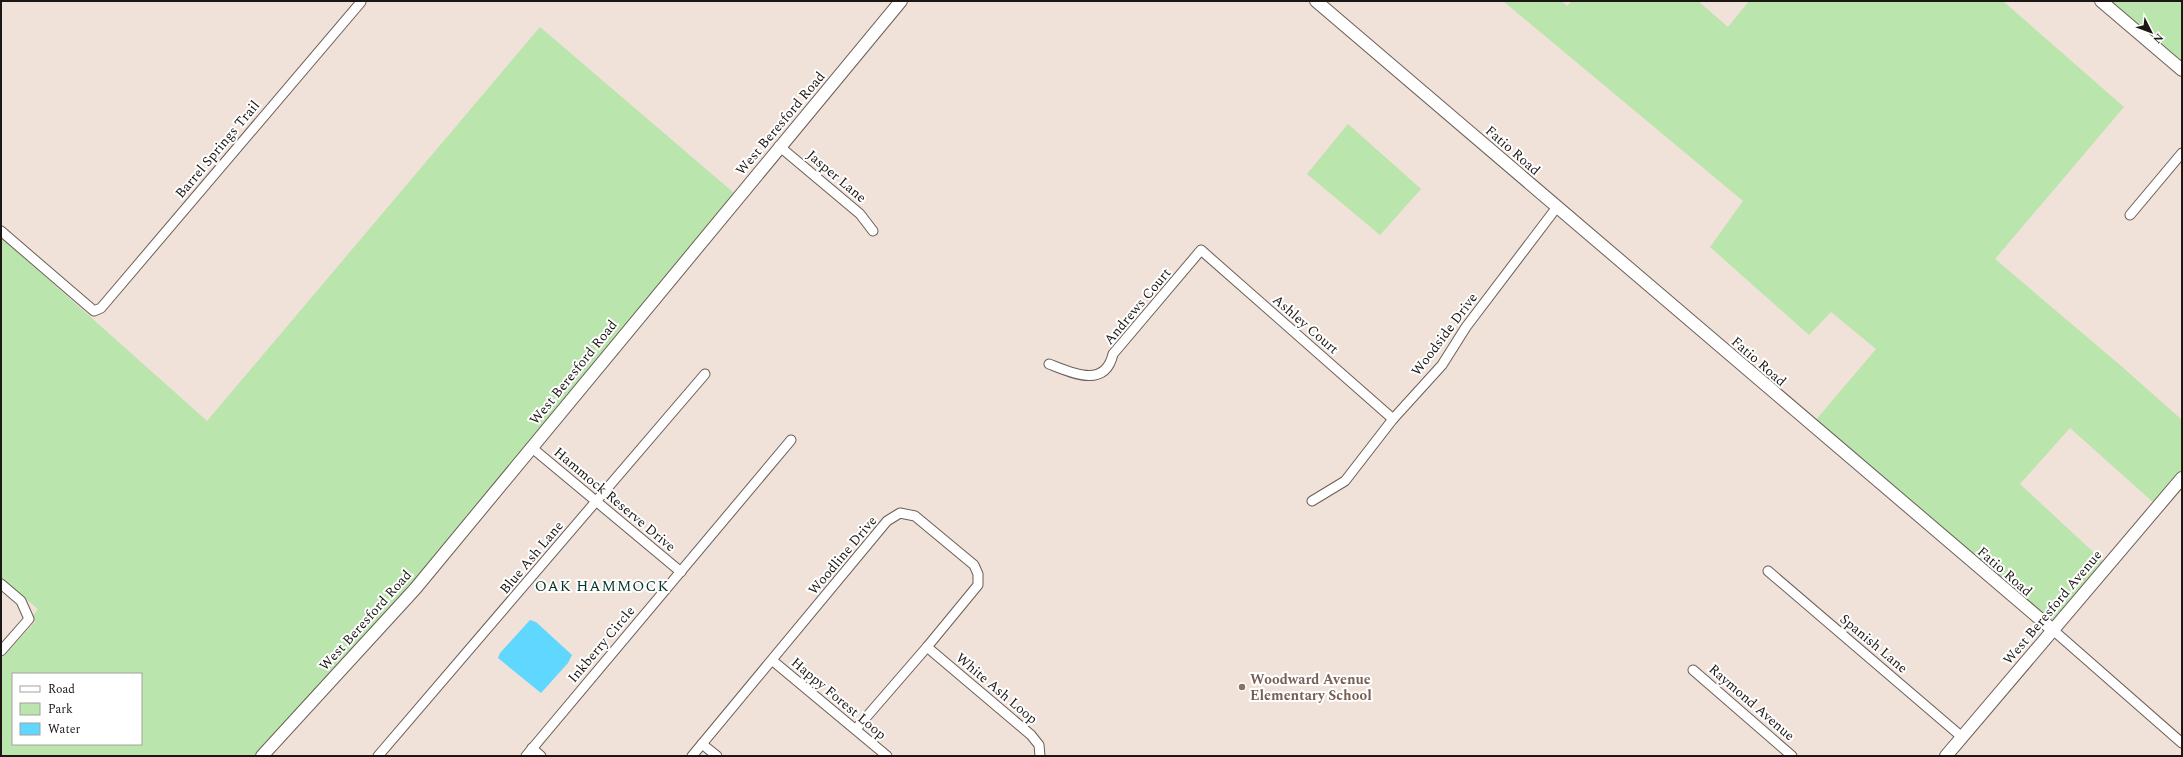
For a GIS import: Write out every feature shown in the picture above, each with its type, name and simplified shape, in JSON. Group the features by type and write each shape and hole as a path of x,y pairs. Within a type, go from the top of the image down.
{"street":[{"name":"West Beresford Road","path":"262,756 415,589 900,1"},
{"name":"Fatio Road","path":"1316,1 2053,630 2182,743"},
{"path":"2102,1 2182,70"},
{"name":"Barrel Springs Trail","path":"1,231 94,311 101,308 361,2"},
{"name":"Jasper Lane","path":"779,146 860,214 873,231"},
{"path":"2130,215 2182,153"},
{"name":"Woodside Drive","path":"1312,501 1345,482 1393,419 1442,365 1466,327 1557,207"},
{"name":"Ashley Court","path":"1201,250 1393,419"},
{"name":"Andrews Court","path":"1049,364 1084,377 1104,372 1111,366 1114,354 1201,250"},
{"name":"Blue Ash Lane","path":"378,756 705,374"},
{"name":"Inkberry Circle","path":"526,756 791,440"},
{"name":"Hammock Reserve Drive","path":"531,447 680,572"},
{"name":"West Beresford Avenue","path":"1946,756 2182,478"},
{"name":"Woodline Drive","path":"692,756 773,661 888,521 900,513 915,516 974,565 978,574 978,585 856,729"},
{"name":"Spanish Lane","path":"1768,571 1962,736"},
{"path":"1,584 21,601 28,619 1,651"},
{"name":"White Ash Loop","path":"927,647 1031,735 1039,745 1040,756"},
{"name":"Happy Forest Loop","path":"773,661 887,756"},
{"name":"Raymond Avenue","path":"1693,670 1792,756"},
{"path":"702,744 717,756"},
{"path":"532,748 541,756"}],"green space":[{"path":"1503,1 1561,1 1567,6 1572,1 1698,1 1728,27 1749,1 2003,1 2124,107 1995,259 2120,365 2182,420 2182,470 2154,503 2070,428 2020,484 2104,562 2053,621 1815,421 1876,349 1831,312 1809,335 1710,247 1743,201"},
{"path":"2108,1 2182,1 2182,65"},
{"path":"540,27 734,193 411,585 255,756 1,756 1,659 35,622 35,619 32,617 38,609 1,578 1,237 207,421"},
{"path":"1348,124 1421,189 1380,235 1307,174"}],"water":[{"path":"530,620 536,622 572,655 568,663 541,693 498,658 500,653"}],"place":[{"name":"Woodward Avenue Elementary School","path":"1242,687"}],"district":[{"name":"OAK HAMMOCK","path":"602,586"}]}
